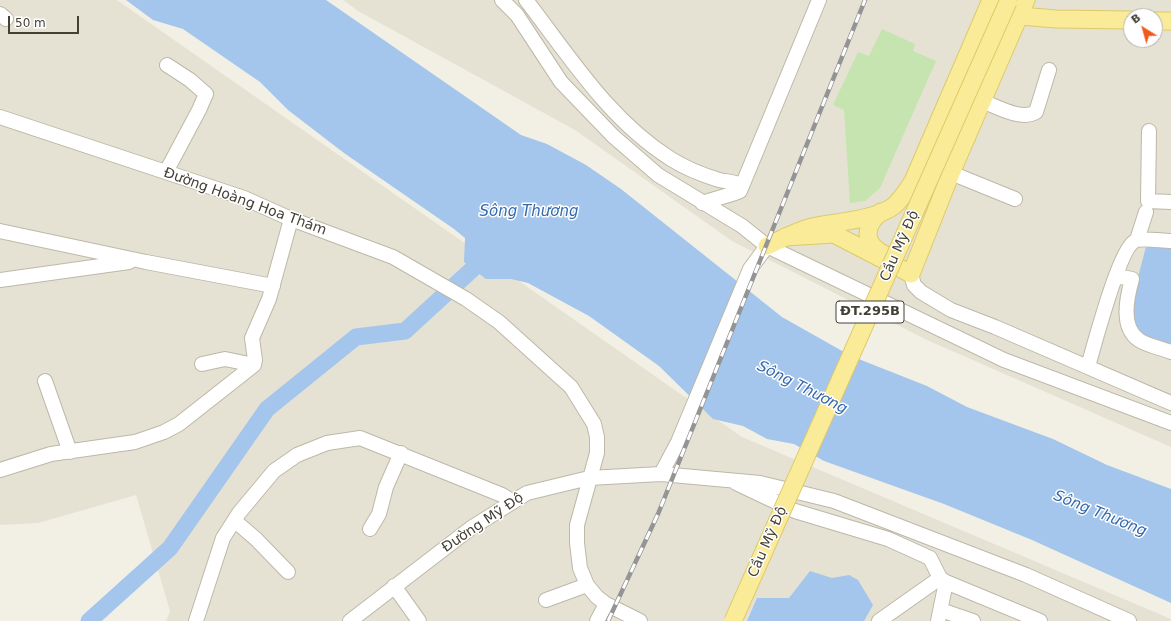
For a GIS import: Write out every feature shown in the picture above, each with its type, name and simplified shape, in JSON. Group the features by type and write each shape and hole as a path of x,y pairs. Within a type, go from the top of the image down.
{"main road":[{"path":"767,246 785,237 812,228 881,212 894,205 905,193 913,181 991,0"},
{"path":"912,271 951,173 1026,0"},
{"name":"Cầu Mỹ Độ","path":"733,621 1008,1"},
{"path":"1020,16 1056,19 1123,20"},
{"path":"881,212 869,224 869,234 872,245 881,253 912,271"},
{"path":"785,237 834,234 912,271"}],"street":[{"path":"502,0 517,15 561,82 613,136 658,175 742,226 767,246 1004,360 1171,424"},
{"path":"526,0 575,65 608,105 638,135 673,160 720,180 742,186"},
{"path":"702,203 740,191 819,0"},
{"path":"166,65 190,80 206,94 166,172"},
{"path":"982,101 1023,116 1031,116 1036,112 1049,70"},
{"name":"Đường Hoàng Hoa Thám","path":"0,117 244,198 291,219 393,257 466,299 499,322 571,387 594,424 597,437 597,453 589,478"},
{"path":"1149,131 1148,201 1171,202"},
{"path":"951,173 1015,199"},
{"path":"1088,366 1116,276 1129,246 1137,240 1146,212"},
{"path":"0,470 52,454 135,442 164,432 180,424 254,365 255,360 252,338 269,299 291,219"},
{"path":"0,231 273,286"},
{"path":"1137,240 1171,241"},
{"path":"661,474 678,442 750,269 767,246"},
{"path":"0,280 139,260"},
{"path":"912,271 914,285 921,292 951,310 995,327 1171,402"},
{"path":"1116,276 1132,279 1128,297 1127,319 1131,330 1138,340 1171,352"},
{"path":"202,364 225,358 254,365"},
{"path":"45,381 70,452"},
{"path":"196,621 223,538 234,521 274,471 297,455 326,443 360,438 401,453 502,495 512,501"},
{"path":"370,529 379,514 386,487 401,453"},
{"name":"Đường Mỹ Độ","path":"350,621 471,528 527,493 589,478 661,474 730,480 787,489 834,501 866,512 1026,575 1128,621"},
{"path":"589,478 577,525 576,543 580,568 588,585 597,597 606,604 640,621"},
{"path":"730,480 750,491 795,511 888,539 930,558 943,580 1018,617 1040,621"},
{"path":"234,521 256,539 288,572"},
{"path":"943,580 940,615 973,621"},
{"path":"879,621 943,580"},
{"path":"546,600 588,585"},
{"path":"394,586 419,621"},
{"path":"597,621 606,604"}],"shaded area":[{"path":"0,0 117,0 742,437 1171,619 1171,621 166,621 170,611 136,495 38,523 0,525"},
{"path":"343,0 1171,0 1171,447 927,340 732,241 575,130 358,11"}],"green space":[{"path":"882,29 915,44 913,51 936,61 880,188 865,201 850,203 844,110 833,105 858,52 869,56"}],"water":[{"name":"Sông Thương","path":"126,0 326,0 521,135 547,144 586,165 621,189 782,317 851,356 927,386 967,407 1053,439 1107,465 1171,489 1171,603 1032,540 944,504 824,461 794,444 767,439 743,426 713,419 659,366 589,316 528,283 511,279 486,279 464,262 465,238 454,229 344,153 288,110 260,82 183,29 153,20"},
{"path":"1171,241 1171,356 1143,350 1127,319 1147,243"},
{"path":"810,571 832,578 849,575 858,580 873,605 864,621 747,621 757,598 789,598"}],"waterway":[{"path":"89,621 170,548 267,409 356,337 405,331 490,253"}],"railway":[{"path":"608,621 658,514 865,0"}]}
